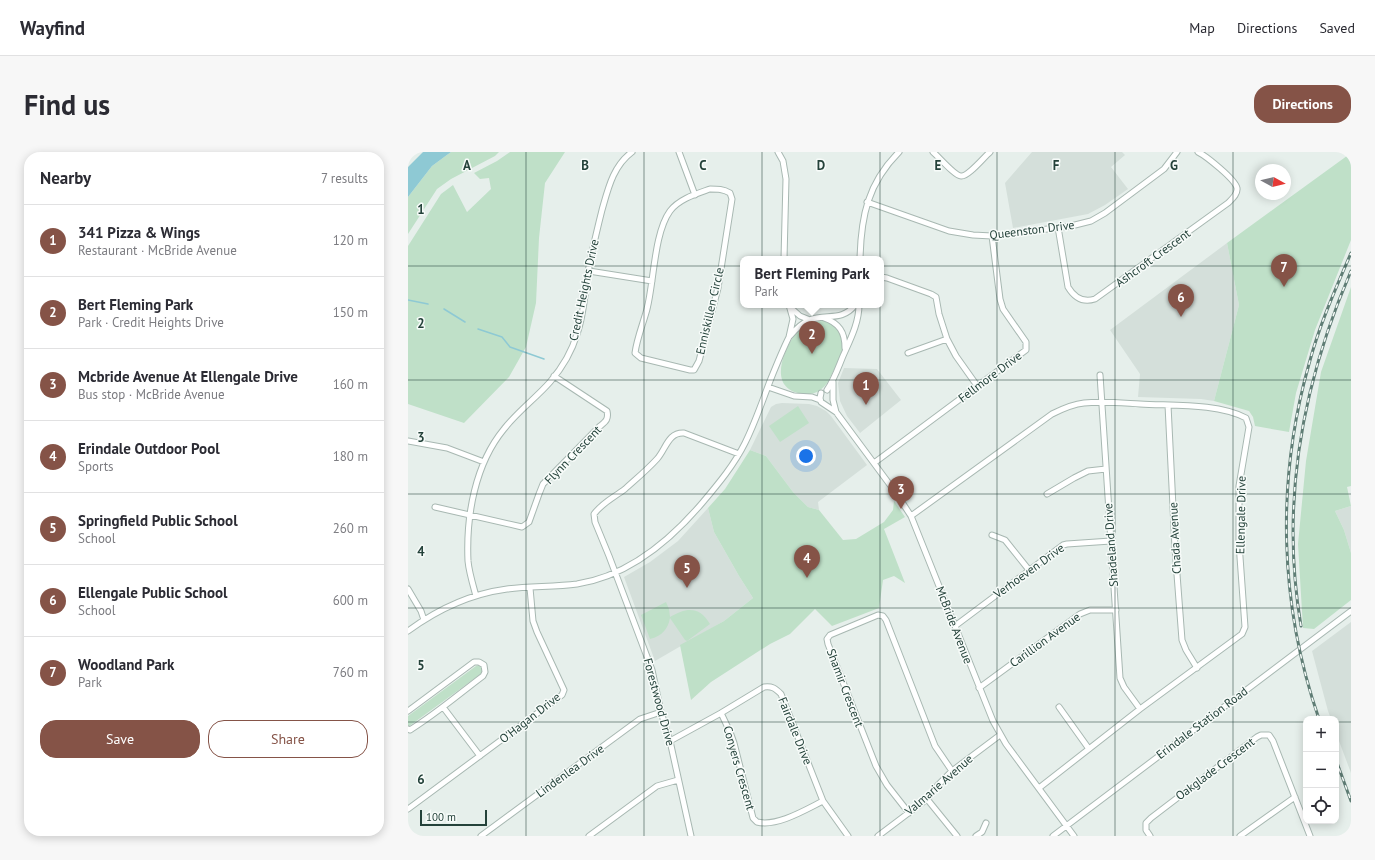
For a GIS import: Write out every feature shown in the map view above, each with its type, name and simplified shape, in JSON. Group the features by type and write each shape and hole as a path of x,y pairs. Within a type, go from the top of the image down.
{"street":[{"name":"Credit Heights Drive","path":"476,596 468,562 469,515 480,472 503,429 554,376 567,359 577,334 589,271 609,184 618,167 626,156 632,152"},
{"path":"679,152 695,195"},
{"path":"778,152 783,160 786,179 784,256"},
{"path":"860,256 862,229 867,202 874,184 899,152"},
{"path":"933,152 956,175 961,176 968,174 990,152"},
{"name":"Queenston Drive","path":"867,202 949,232 973,235 992,236 1078,225 1097,218 1164,169 1177,152"},
{"name":"Ashcroft Crescent","path":"1058,227 1068,287 1073,294 1081,299 1095,299 1221,208 1235,196 1237,188 1234,183 1215,165 1198,152"},
{"name":"Enniskillen Circle","path":"710,189 718,189 730,193 732,199 718,288 699,361 694,370 690,370 641,358 635,353 636,343 647,308 659,240 665,219 675,205 695,195 710,189"},
{"name":"Fellmore Drive","path":"874,463 1021,356 1026,350 1026,342 1003,309 1000,299 992,236"},
{"path":"589,271 652,281"},
{"path":"884,278 936,297 939,314 948,339 956,356 978,387"},
{"path":"408,631 440,610 476,596 507,589 582,583 615,572 639,560 675,532 718,485 739,454 755,420 789,337 792,319 789,308"},
{"path":"791,308 800,316 810,320"},
{"path":"789,337 798,327 810,320 840,316 852,308"},
{"path":"812,397 827,390 833,381 857,320 859,308"},
{"path":"823,318 836,324 841,329 844,338 845,351"},
{"path":"908,353 948,339"},
{"name":"Flynn Crescent","path":"469,515 522,527 529,522 544,484 599,427 606,422 608,416 607,411 554,376"},
{"name":"Shadeland Drive","path":"1100,376 1120,678 1124,687 1140,709"},
{"path":"768,387 794,396 812,397 825,404 830,404 833,400 833,381"},
{"path":"827,390 833,394"},
{"path":"820,400 821,393"},
{"name":"McBride Avenue","path":"833,400 836,412"},
{"name":"Ellengale Drive","path":"911,516 1052,414 1083,403 1101,402 1205,407 1240,415 1246,418 1249,427 1239,486 1239,543 1245,627 1242,634 1140,709 1039,788"},
{"name":"McBride Avenue","path":"825,404 836,412 896,493 911,516 989,713 1000,735 1074,836"},
{"name":"Chada Avenue","path":"1168,405 1175,548 1182,640 1197,668"},
{"name":"Forestwood Drive","path":"691,836 670,741 661,712 652,670 595,522 594,514 601,505 624,490 643,474 660,455 671,436 684,433 739,454"},
{"path":"408,441 447,448 484,462"},
{"path":"1047,494 1088,471 1106,469"},
{"path":"435,508 469,515"},
{"path":"992,535 1005,540 1029,570"},
{"name":"Verhoeven Drive","path":"955,626 1029,570 1067,544 1111,541"},
{"name":"O'Hagan Drive","path":"408,809 562,695 564,690 533,621 530,588"},
{"path":"408,589 421,611 424,620"},
{"name":"Carillion Avenue","path":"979,688 1080,614 1090,610 1116,610"},
{"name":"Erindale Station Road","path":"1053,836 1351,611"},
{"name":"Shamir Crescent","path":"909,813 887,785 876,766 828,644 827,639 830,635 878,615 883,616 886,620 935,746 952,771"},
{"path":"408,710 474,662 483,664 486,672 483,676 443,707 410,730 408,729"},
{"name":"Fairdale Drive","path":"670,741 722,714 764,688 771,686 780,694 823,801 848,836"},
{"path":"443,707 480,756"},
{"path":"1059,707 1089,749"},
{"name":"Lindenlea Drive","path":"481,836 640,719 661,712"},
{"name":"Conyers Crescent","path":"722,714 730,732 753,818 757,822 768,824 798,814 823,801"},
{"name":"Valmarie Avenue","path":"878,836 927,799 952,771 1000,735"},
{"name":"Oakglade Crescent","path":"1150,836 1146,830 1146,823 1151,818 1261,735 1269,735 1273,741 1310,836"},
{"path":"589,836 657,786 678,780"},
{"path":"1240,836 1294,797"},
{"path":"927,799 956,836"},
{"path":"976,836 982,832 986,823"}],"shaded area":[{"path":"1032,152 1122,152 1125,155 1111,167 1128,189 1105,205 1088,214 1013,228 1005,183"},
{"path":"1227,243 1239,305 1214,401 1201,399 1138,397 1140,374 1110,330"},
{"path":"844,368 877,369 901,400 860,433 847,416 840,401 838,383"},
{"path":"782,403 809,404 826,411 867,465 818,502 819,510 808,507 793,492 766,456 750,450 771,407"},
{"path":"1351,506 1351,553 1344,530 1335,511"},
{"path":"708,508 714,532 753,598 724,621 655,661 624,577 650,562 678,541"},
{"path":"1351,622 1351,773 1339,741 1339,716 1330,716 1312,651"}],"green space":[{"path":"451,152 499,152 495,156 451,179 437,189 408,234 408,197 432,166"},
{"path":"510,152 565,152 545,183 539,238 536,303 526,347 509,377 464,423 408,404 408,246 441,194 453,185 467,212 491,189 489,178 480,179 474,173 497,161"},
{"path":"1351,153 1351,240 1315,330 1296,393 1289,432 1255,426 1253,417 1249,411 1214,401 1239,305 1227,243 1286,200 1291,200 1291,197"},
{"path":"1351,287 1351,486 1347,487 1351,506 1335,511 1344,530 1351,553 1351,600 1314,629 1303,628 1298,544 1306,461 1321,372"},
{"path":"823,321 835,326 841,333 843,346 837,364 828,382 818,391 812,394 805,394 790,390 782,380 781,374 782,360 785,353 791,341 799,331 809,324"},
{"path":"798,406 809,423 780,442 769,426"},
{"path":"750,450 766,456 793,492 808,507 819,510 843,540 856,539 884,522 893,510 894,501 905,517 884,529 905,583 894,576 883,580 879,608 832,626 815,609 790,634 770,644 711,682 691,700 680,645 724,621 753,598 714,532 708,508 725,489"},
{"path":"666,602 670,617 682,611 692,610 702,614 710,624 687,641 670,618 668,626 664,632 650,639 641,615"},
{"path":"479,665 482,668 482,673 408,727 408,716"}],"water":[{"path":"423,152 451,152 432,166 408,197 408,167"}],"waterway":[{"path":"408,300 428,304"},
{"path":"444,309 465,322"},
{"path":"478,329 502,337 510,347 544,359"}],"railway":[{"path":"1318,716 1306,676 1296,631 1290,587 1287,542 1287,497 1291,453 1298,408 1309,364 1322,322 1351,253"},
{"path":"1301,626 1295,580 1293,535 1295,489 1300,445 1308,401 1320,357 1334,314 1351,271"},
{"path":"1339,768 1351,801"}],"place":[{"name":"Woodland Park","path":"1284,287"},
{"name":"Ellengale Public School","path":"1181,317"},
{"name":"Bert Fleming Park","path":"812,354"},
{"name":"341 Pizza & Wings","path":"866,405"},
{"name":"Mcbride Avenue At Ellengale Drive","path":"901,509"},
{"name":"Erindale Outdoor Pool","path":"807,578"},
{"name":"Springfield Public School","path":"687,588"}]}
